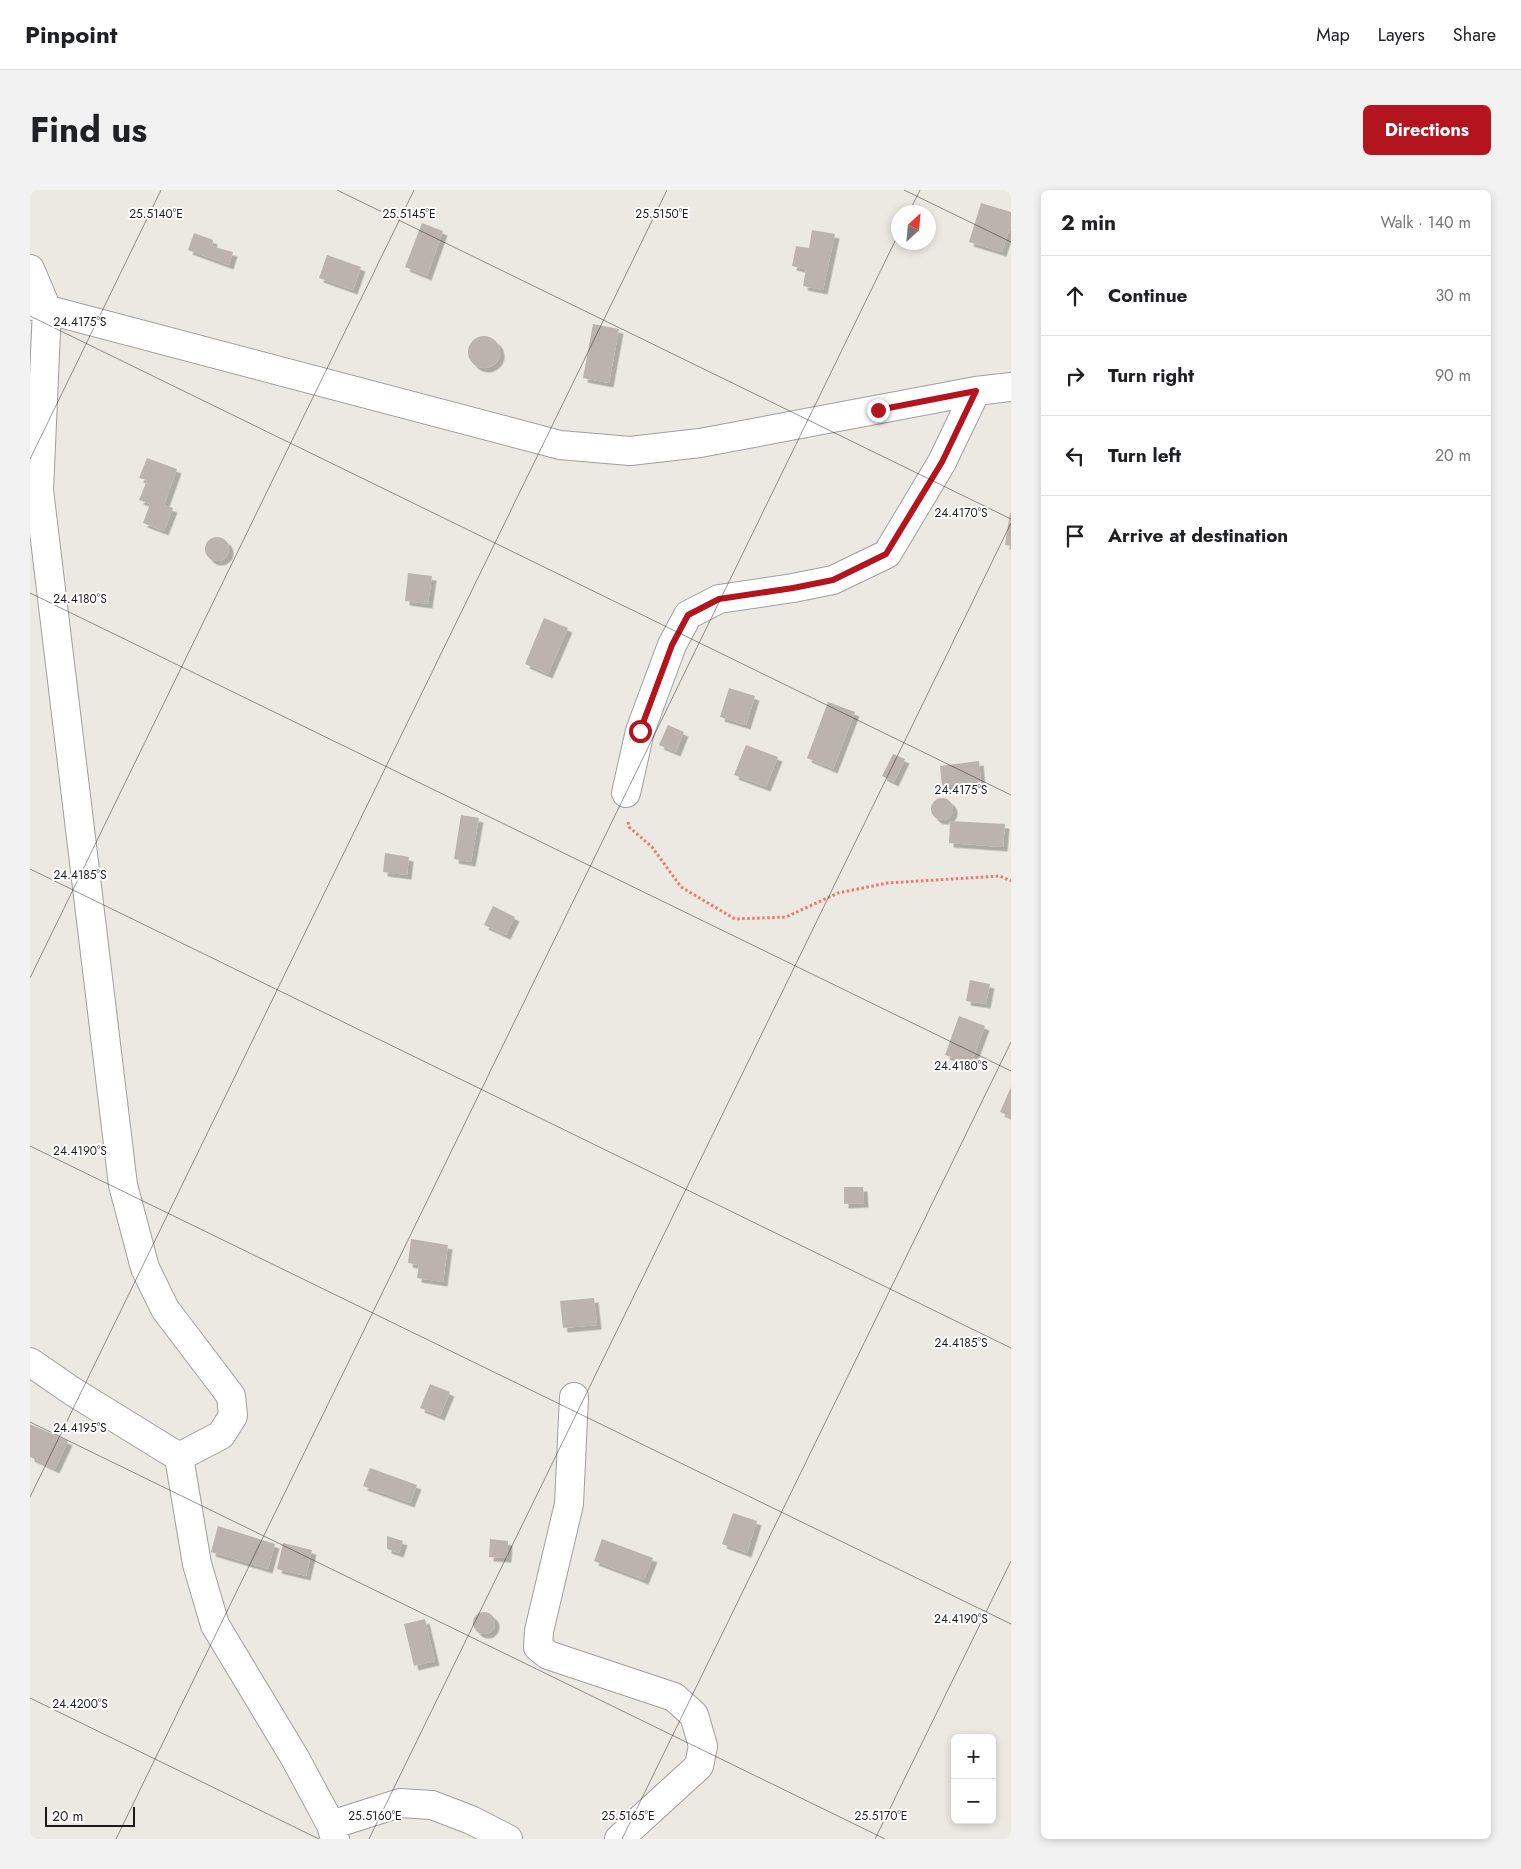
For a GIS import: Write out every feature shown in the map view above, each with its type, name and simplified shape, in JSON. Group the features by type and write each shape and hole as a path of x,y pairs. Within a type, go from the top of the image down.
{"street":[{"path":"30,269 39,307 39,490 123,1185 145,1268 165,1308 231,1396 234,1416 221,1435 179,1457"},
{"path":"39,307 560,445 630,450 700,444 976,391 1011,387"},
{"path":"626,793 640,731 672,645 688,615 719,599 833,580 886,554 942,462 976,391"},
{"path":"30,1362 72,1391 179,1457 197,1564 215,1625 295,1758 333,1832 400,1803 432,1805 471,1820 508,1839"},
{"path":"574,1397 569,1504 539,1631 538,1648 548,1655 674,1697 694,1715 703,1746 699,1766 619,1839"}],"path":[{"path":"626,793 629,827 652,847 681,887 735,919 786,917 838,893 887,883 1000,876 1011,881"}],"building":[{"path":"981,203 1011,212 1011,231 1009,230 1002,252 969,242"},
{"path":"422,223 443,231 427,276 405,267"},
{"path":"812,230 835,234 823,290 803,286 806,269 792,266 796,246 809,248"},
{"path":"194,233 213,240 212,245 218,248 233,252 229,265 188,250"},
{"path":"327,255 361,267 353,290 319,278"},
{"path":"593,324 619,329 609,383 583,378"},
{"path":"484,336 495,341 500,352 495,363 484,368 473,363 468,352 473,341"},
{"path":"147,458 177,469 164,505 173,508 164,531 143,523 150,504 139,500 147,480 139,478"},
{"path":"1011,513 1011,546 1005,545"},
{"path":"217,537 222,538 228,544 228,554 222,560 217,561 212,560 206,554 205,549 206,544 212,538"},
{"path":"408,573 432,576 428,604 405,601"},
{"path":"544,618 568,628 548,674 525,664"},
{"path":"729,688 755,696 746,725 720,717"},
{"path":"828,702 855,712 833,769 807,758"},
{"path":"668,725 684,732 676,752 659,745"},
{"path":"746,745 778,757 766,787 734,775"},
{"path":"893,754 905,759 894,782 882,776"},
{"path":"979,761 981,781 942,786 940,766"},
{"path":"942,798 950,801 953,809 950,817 942,820 934,817 931,809 934,801"},
{"path":"461,815 479,818 471,862 454,859"},
{"path":"950,821 1005,824 1003,847 949,843"},
{"path":"385,853 409,857 407,875 383,872"},
{"path":"493,906 515,917 506,935 484,925"},
{"path":"970,980 990,984 986,1004 966,1001"},
{"path":"959,1016 985,1026 971,1064 945,1055"},
{"path":"1011,1087 1011,1117 1000,1112"},
{"path":"844,1187 863,1187 864,1203 844,1204"},
{"path":"411,1239 448,1245 443,1282 417,1278 419,1265 408,1263"},
{"path":"594,1298 597,1325 563,1328 560,1301"},
{"path":"430,1384 450,1392 440,1416 420,1408"},
{"path":"30,1424 68,1441 55,1469 30,1457"},
{"path":"370,1468 417,1485 410,1503 363,1486"},
{"path":"733,1513 757,1521 747,1553 722,1544"},
{"path":"218,1526 275,1544 268,1569 211,1552"},
{"path":"387,1536 403,1541 399,1553 387,1549"},
{"path":"490,1539 508,1541 507,1558 489,1557"},
{"path":"602,1539 653,1558 644,1580 594,1561"},
{"path":"283,1543 312,1550 306,1576 277,1569"},
{"path":"484,1612 492,1615 495,1623 492,1631 484,1634 476,1631 473,1623 476,1615"},
{"path":"425,1619 435,1661 414,1666 404,1624"}],"route":[{"path":"640,731 672,645 688,615 719,599 833,580 886,554 942,462 976,391 878,410"}]}
